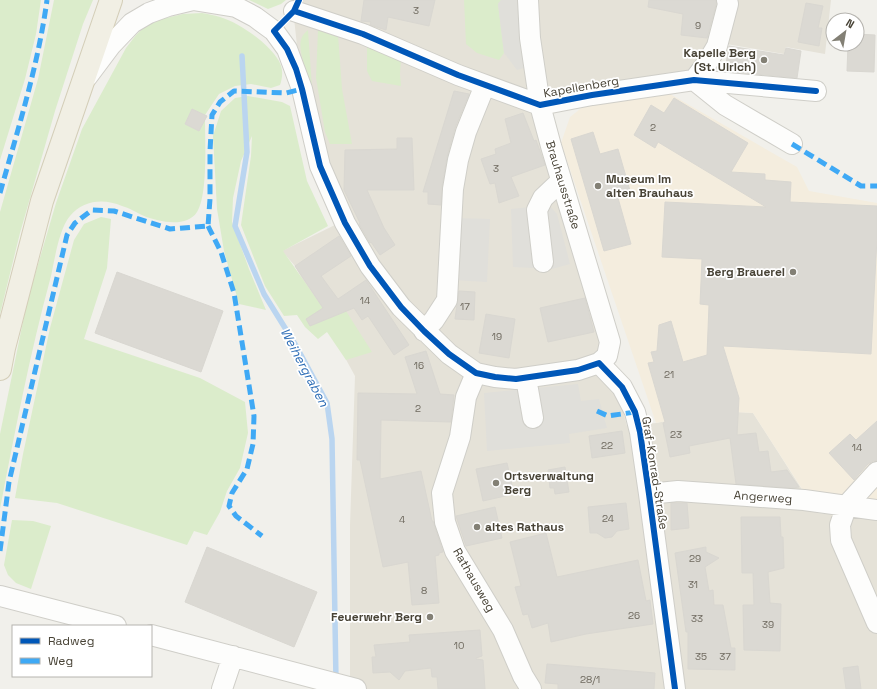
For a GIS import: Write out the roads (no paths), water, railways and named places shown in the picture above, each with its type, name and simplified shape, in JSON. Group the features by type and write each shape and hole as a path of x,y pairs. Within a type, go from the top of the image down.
{"main road":[{"path":"0,369 4,348 42,201 111,0"}],"street":[{"path":"82,83 111,45 132,23 168,6 193,0 232,3 274,31 287,49 296,69 302,89 320,166 345,223 370,266 401,307 424,331 449,354 476,372 495,377 516,379 526,378 578,370 599,363"},
{"name":"Brauhausstraße","path":"528,0 530,38 540,105 561,181 610,342 607,356 599,363"},
{"path":"727,0 728,4 717,46 708,63 694,80 725,105 792,144"},
{"path":"274,31 297,6"},
{"name":"Kapellenberg","path":"297,6 451,72 540,105 592,95 694,80 816,91"},
{"path":"424,331 434,320 447,300 453,189 458,160 466,132 484,85"},
{"path":"543,262 537,210 543,198 561,181"},
{"name":"Graf-Konrad-Straße","path":"599,363 622,387 635,412 640,432 675,689"},
{"name":"Rathausweg","path":"476,372 466,397 460,437 442,493 445,522 456,551 503,630 523,676 531,689"},
{"path":"526,378 533,418"},
{"path":"876,474 847,505 840,525 841,540 877,623"},
{"name":"Angerweg","path":"649,494 678,492 804,500 877,510"},
{"path":"0,596 112,625"},
{"path":"152,635 350,688"},
{"path":"222,689 233,656"}],"waterway":[{"name":"Weihergraben","path":"242,56 247,152 235,226 264,294 295,344 327,403 332,439 336,681"}],"place":[{"name":"Kapelle Berg (St. Ulrich)","path":"764,60"},
{"name":"Museum im alten Brauhaus","path":"598,186"},
{"name":"Berg Brauerei","path":"793,272"},
{"name":"Ortsverwaltung Berg","path":"496,483"},
{"name":"altes Rathaus","path":"477,527"},
{"name":"Feuerwehr Berg","path":"430,617"}]}
